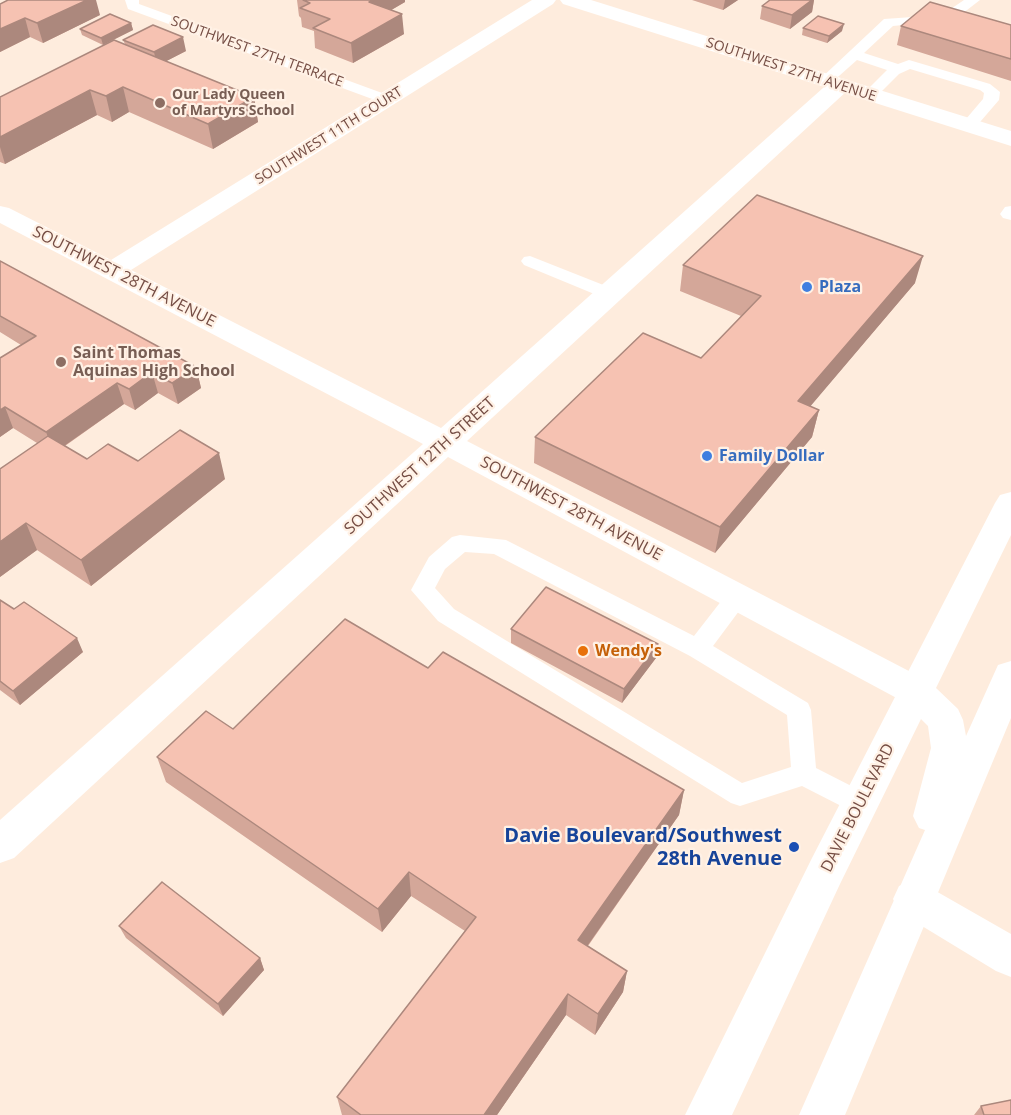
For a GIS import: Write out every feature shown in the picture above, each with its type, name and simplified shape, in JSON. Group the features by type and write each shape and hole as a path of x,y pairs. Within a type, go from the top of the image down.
{"street":[{"name":"SOUTHWEST 11TH COURT","path":"112,270 546,0"},
{"name":"SOUTHWEST 27TH AVENUE","path":"570,0 1011,139"},
{"name":"SOUTHWEST 12TH STREET","path":"0,845 610,294 832,83"},
{"name":"SOUTHWEST 28TH AVENUE","path":"0,213 446,443 917,692 945,720 950,748 913,899"},
{"name":"DAVIE BOULEVARD","path":"708,1115 860,803 917,692 931,659 1011,503"},
{"path":"822,1115 1011,675"},
{"path":"913,899 1011,957"}],"lane":[{"name":"SOUTHWEST 27TH TERRACE","path":"132,0 133,6 388,100"},
{"path":"947,18 973,0"},
{"path":"832,83 854,54 890,22 947,18 1011,36"},
{"path":"854,54 897,68"},
{"path":"870,95 897,68 915,64 986,87 992,92 991,100 968,126"},
{"path":"530,261 610,294"},
{"path":"804,774 799,710 698,649 498,546 460,543 438,563 423,590 446,615 740,795 804,774 860,803"},
{"path":"698,649 737,597"}],"building":[{"path":"8,0 87,0 37,23 25,18 0,29 0,4"},
{"path":"303,0 374,0 369,2 402,14 351,43 313,28 330,19 300,8 310,3"},
{"path":"770,0 812,0 792,15 762,6"},
{"path":"930,2 1011,25 1011,59 901,26"},
{"path":"110,14 131,23 101,38 80,29"},
{"path":"818,16 844,24 829,36 803,28"},
{"path":"153,25 183,37 154,52 123,40"},
{"path":"114,40 254,97 208,124 123,87 106,96 90,90 0,137 0,97"},
{"path":"757,195 923,256 798,401 819,410 720,527 535,437 643,333 701,358 761,296 683,265"},
{"path":"0,261 196,367 172,383 152,372 129,389 117,383 46,432 5,407 0,410 0,358 36,336 0,316"},
{"path":"180,430 219,453 81,560 26,523 0,542 0,469 48,436 87,459 108,444 138,461"},
{"name":"Wendy's","path":"546,587 658,644 624,689 511,629"},
{"path":"0,600 14,609 24,602 77,638 13,691 0,681"},
{"path":"345,619 428,668 443,652 684,790 578,940 627,971 598,1014 568,994 484,1115 361,1115 337,1097 476,917 409,872 378,909 157,757 206,711 233,729"},
{"path":"162,882 260,958 218,1004 119,926"},
{"path":"1011,1100 1011,1115 984,1115 981,1106"}],"place":[{"name":"Our Lady Queen of Martyrs School","path":"160,103"},
{"name":"Plaza","path":"807,287"},
{"name":"Saint Thomas Aquinas High School","path":"61,362"},
{"name":"Family Dollar","path":"707,456"},
{"name":"Wendy's","path":"583,651"},
{"name":"Davie Boulevard/Southwest 28th Avenue","path":"794,847"}]}
